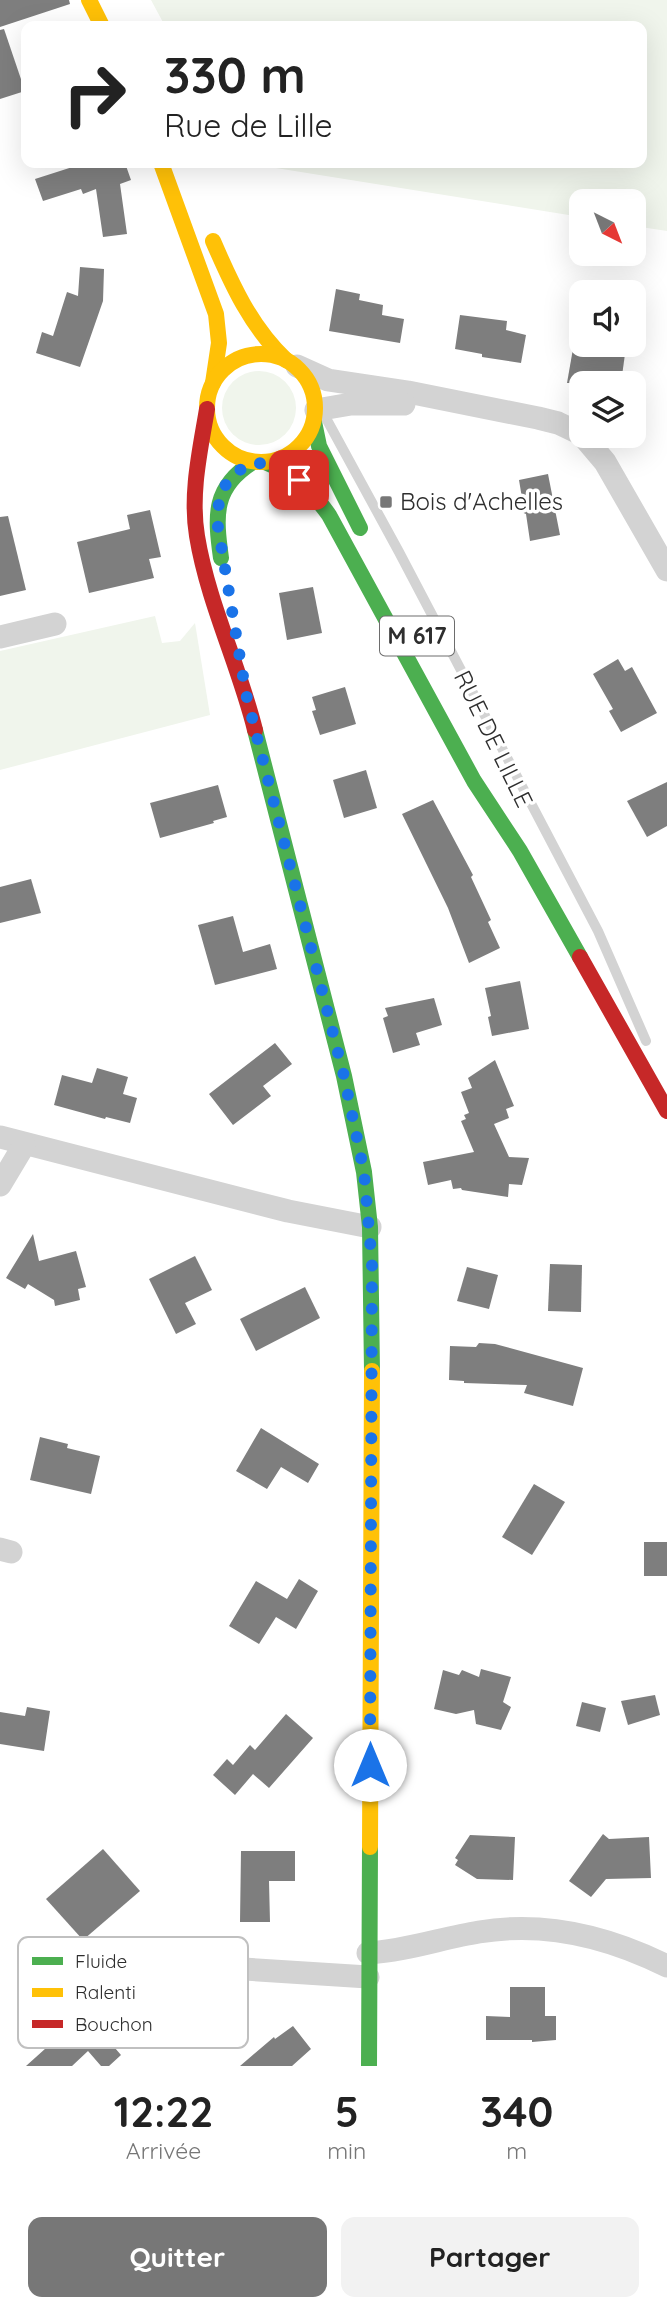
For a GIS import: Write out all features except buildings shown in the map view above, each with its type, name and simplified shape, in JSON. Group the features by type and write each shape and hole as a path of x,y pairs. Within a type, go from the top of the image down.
{"main road":[{"path":"89,0 100,21"},
{"path":"104,0 114,21"},
{"path":"163,168 216,314 219,343 195,483 195,524 212,597 246,694"},
{"path":"208,229 252,321 265,340 308,380 316,409 319,446 365,537"},
{"path":"213,383 225,368 241,358 260,354 291,363"},
{"path":"207,409 211,428 221,444 236,456 259,462"},
{"path":"223,569 217,521 221,491 233,474 259,462 283,458 299,448 310,433 316,409"},
{"name":"RUE DE LILLE","path":"259,462 283,468 299,480 329,515 474,781 520,851 667,1111"},
{"path":"228,591 246,694 352,1109 364,1172 370,1227 372,1391 369,2066"},
{"name":"RUE DE LILLE","path":"470,741 520,851"}],"street":[{"path":"291,363 328,380 408,392 558,423 569,428"},
{"path":"316,409 376,403 471,406"},
{"path":"593,448 605,462 667,570"},
{"path":"0,637 55,624"},
{"path":"0,1138 288,1211 370,1227"},
{"path":"0,1185 24,1145"},
{"path":"368,1953 397,1950 481,1931 540,1929 559,1930 601,1940 667,1966"},
{"path":"248,1969 368,1977"}],"lane":[{"path":"316,409 399,552 598,932 644,1037 667,1111"}],"shaded area":[{"path":"151,0 667,0 667,231 646,228 646,189 569,189 569,215 275,168 647,168 647,21 162,21"},
{"path":"252,371 266,371 280,377 290,387 296,408 294,422 280,439 266,445 252,445 238,439 228,429 222,415 222,401 228,387 238,377"},
{"path":"155,616 162,643 180,641 195,623 210,715 0,770 0,651"}],"traffic: fast":[{"path":"314,422 319,446 360,528"},
{"path":"221,558 218,528 220,503 230,481 253,462"},
{"path":"265,462 301,484 329,515 474,781 520,851 580,957"},
{"path":"255,730 344,1076 364,1172 370,1227 372,1371"},
{"path":"369,2066 370,1847"}],"traffic: slow":[{"path":"89,0 100,21"},
{"path":"163,168 216,314 219,343 213,383"},
{"path":"213,241 235,289 262,334 286,360"},
{"path":"261,354 282,358 299,370 311,387 315,408 311,429 299,446 282,458 261,462 240,458 223,446 211,429 207,408 211,387 223,370 240,358 261,354"},
{"path":"370,1847 372,1371"}],"traffic: jam":[{"path":"207,409 195,488 197,536 208,585 255,730"},
{"path":"580,957 667,1111"}],"place":[{"name":"Bois d'Achelles","path":"386,502"}],"route":[{"path":"299,480 283,468 265,462 253,462 233,474 221,491 217,521 218,540 246,694 344,1076 364,1172 372,1264 370,1765"}]}
